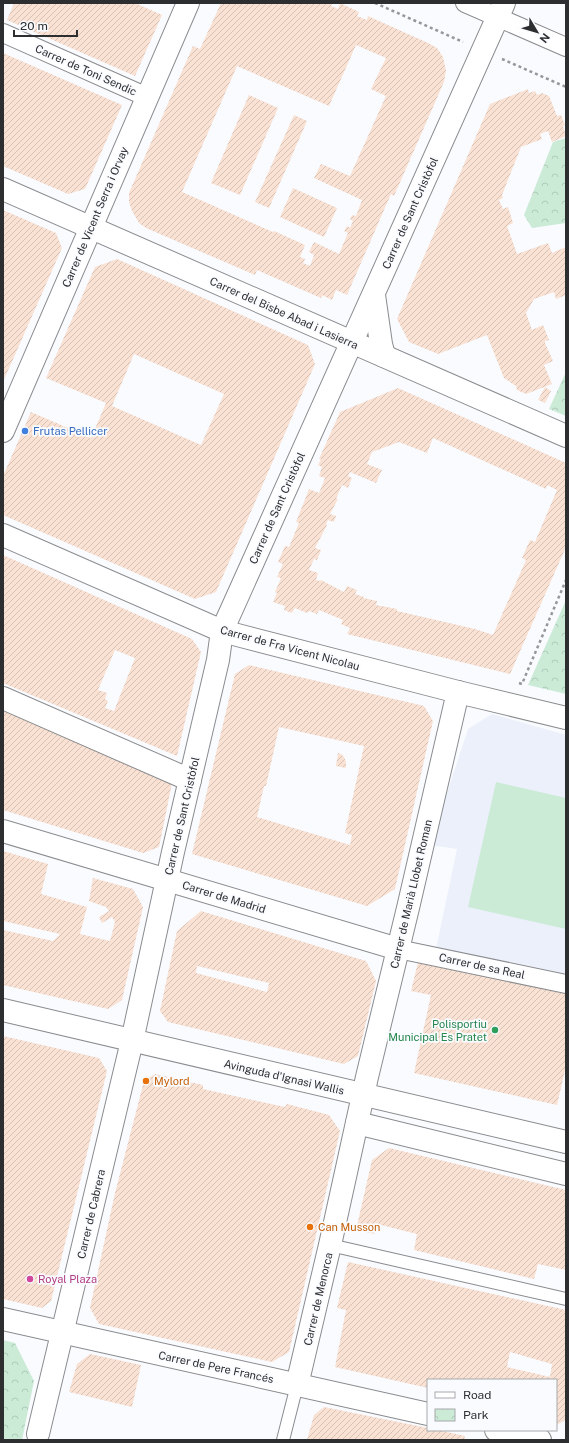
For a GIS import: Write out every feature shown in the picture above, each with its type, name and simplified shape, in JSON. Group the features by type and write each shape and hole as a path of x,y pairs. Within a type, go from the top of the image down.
{"street":[{"name":"Carrer de Vicent Serra i Orvay","path":"3,431 188,3"},
{"path":"465,3 500,10 566,47"},
{"name":"Carrer de Sant Cristòfol","path":"132,1040 218,660 222,631 500,10"},
{"name":"Carrer de Toni Sendic","path":"3,33 147,97"},
{"name":"Carrer del Bisbe Abad i Lasierra","path":"3,189 566,436"},
{"path":"374,293 380,344 384,356"},
{"name":"Carrer de Fra Vicent Nicolau","path":"3,535 222,631 263,643 566,718"},
{"path":"218,660 234,652 263,643"},
{"name":"Carrer de Marià Llobet Roman","path":"364,1096 367,1077 458,692"},
{"path":"3,698 190,780"},
{"name":"Carrer de Madrid","path":"3,831 398,949"},
{"name":"Carrer de sa Real","path":"398,949 566,984"},
{"name":"Avinguda d'Ignasi Wallis","path":"3,1010 364,1096 566,1142"},
{"name":"Carrer de Cabrera","path":"38,1438 132,1040"},
{"name":"Carrer de Menorca","path":"297,1384 364,1096"},
{"path":"357,1122 566,1174"},
{"name":"Carrer de Pere Francés","path":"3,1320 427,1414"},
{"path":"500,1431 540,1440"}],"lane":[{"path":"330,1245 566,1299"},
{"path":"284,1440 297,1384"}],"path":[{"path":"516,682 522,684 566,580"}],"shaded area":[{"path":"492,714 566,735 566,976 436,949 457,849 430,845 468,729"}],"green space":[{"path":"566,138 566,223 532,228 524,215 553,142"},
{"path":"566,372 566,416 549,409"},
{"path":"566,600 566,694 528,685"},
{"path":"496,782 566,798 566,929 468,907"},
{"path":"3,1340 15,1343 34,1381 22,1440 3,1440"}],"building":[{"path":"14,3 135,3 162,15 135,76 7,20"},
{"path":"221,3 332,3 331,6 338,9 340,3 359,12 357,16 367,20 368,16 428,43 437,48 443,57 446,70 444,82 394,196 391,194 347,295 336,290 332,300 322,295 321,298 257,270 255,275 146,228 139,223 129,202 129,193 193,46 200,49","holes":["356,45 386,58 371,89 386,96 350,176 321,164 314,178 362,200 356,216 352,215 350,219 353,221 350,228 347,226 344,231 348,233 339,254 314,242 309,252 314,255 310,266 303,263 305,259 300,257 305,245 182,192 237,66 329,106"]},
{"path":"3,53 122,105 85,189 68,194 3,166"},
{"path":"528,89 529,93 535,91 537,95 542,93 549,96 557,116 561,115 565,125 563,126 566,136 552,142 548,131 540,134 542,139 521,147 502,195 503,198 499,200 503,209 508,207 513,223 507,226 517,254 548,243 552,253 566,247 566,295 556,299 554,292 534,299 526,313 532,330 543,325 549,340 545,341 545,343 553,361 544,365 552,384 526,394 517,390 516,386 504,378 487,335 438,354 409,342 397,319 490,104"},
{"path":"249,95 278,108 240,195 211,183"},
{"path":"294,115 307,121 269,208 255,202"},
{"path":"293,188 337,208 324,237 280,217"},
{"path":"3,210 56,233 62,248 3,382"},
{"path":"117,259 308,345 315,364 216,592 195,599 3,515 3,476 31,412 91,438 106,403 46,378 95,267","holes":["134,354 224,394 201,445 112,406"]},
{"path":"545,387 551,391 545,403 538,400"},
{"path":"398,388 566,463 566,547 510,674 347,634 350,628 341,624 343,620 319,610 317,614 309,611 307,613 295,608 292,613 284,610 285,606 273,602 277,593 275,592 281,578 277,577 283,564 278,562 285,546 289,547 299,523 296,522 309,489 319,493 325,478 319,476 322,467 318,465 321,459 319,459 340,412","holes":["433,438 546,489 547,485 557,490 535,542 530,540 522,558 526,560 493,635 475,629 376,605 377,601 363,598 364,597 355,594 357,590 347,586 344,592 321,580 316,580 318,573 309,570 314,559 317,560 321,550 315,548 328,520 334,522 336,516 330,514 338,499 336,499 342,485 348,488 352,478 348,476 350,472 376,483 382,470 367,464 372,452 399,442 427,453"]},
{"path":"3,555 192,639 201,652 177,756 3,683","holes":["115,650 135,658 114,711 105,708 108,701 105,699 107,693 98,690"]},
{"path":"249,665 424,706 433,721 395,889 367,906 192,854 235,674","holes":["279,727 364,746 345,833 352,835 350,845 257,817 264,786 266,786"]},
{"path":"3,710 172,783 159,847 143,853 3,810"},
{"path":"338,753 344,757 346,768 336,766"},
{"path":"3,851 48,864 41,894 87,907 80,934 110,941 115,922 112,917 102,923 99,917 109,911 106,907 89,901 93,878 133,889 143,907 122,1000 108,1009 3,985 3,930 53,941 60,934 3,921"},
{"path":"201,911 366,961 376,981 358,1056 344,1064 168,1022 160,1011 177,931","holes":["197,966 269,983 267,992 196,973"]},
{"name":"Polisportiu Municipal Es Pratet","path":"419,958 566,991 566,1066 557,1105 414,1073 431,995 411,991"},
{"path":"3,1036 99,1058 107,1071 51,1301 42,1308 3,1299"},
{"path":"155,1074 203,1085 203,1089 285,1107 287,1104 329,1115 340,1131 289,1352 272,1362 99,1324 90,1308 115,1193 144,1081"},
{"path":"389,1148 566,1190 566,1270 538,1264 534,1279 414,1250 417,1234 377,1224 374,1234 356,1230 372,1160"},
{"path":"348,1262 566,1310 566,1420 557,1424 557,1379 427,1379 427,1388 335,1367 346,1310 337,1308","holes":["510,1352 552,1364 550,1377 507,1367"]},
{"path":"90,1354 141,1365 132,1407 69,1392 77,1364"},
{"path":"324,1407 427,1428 427,1431 442,1431 465,1436 464,1440 307,1440 314,1415"}],"place":[{"name":"Frutas Pellicer","path":"25,431"},
{"name":"Polisportiu Municipal Es Pratet","path":"495,1030"},
{"name":"Mylord","path":"146,1081"},
{"name":"Can Musson","path":"310,1227"},
{"name":"Royal Plaza","path":"30,1279"}]}
